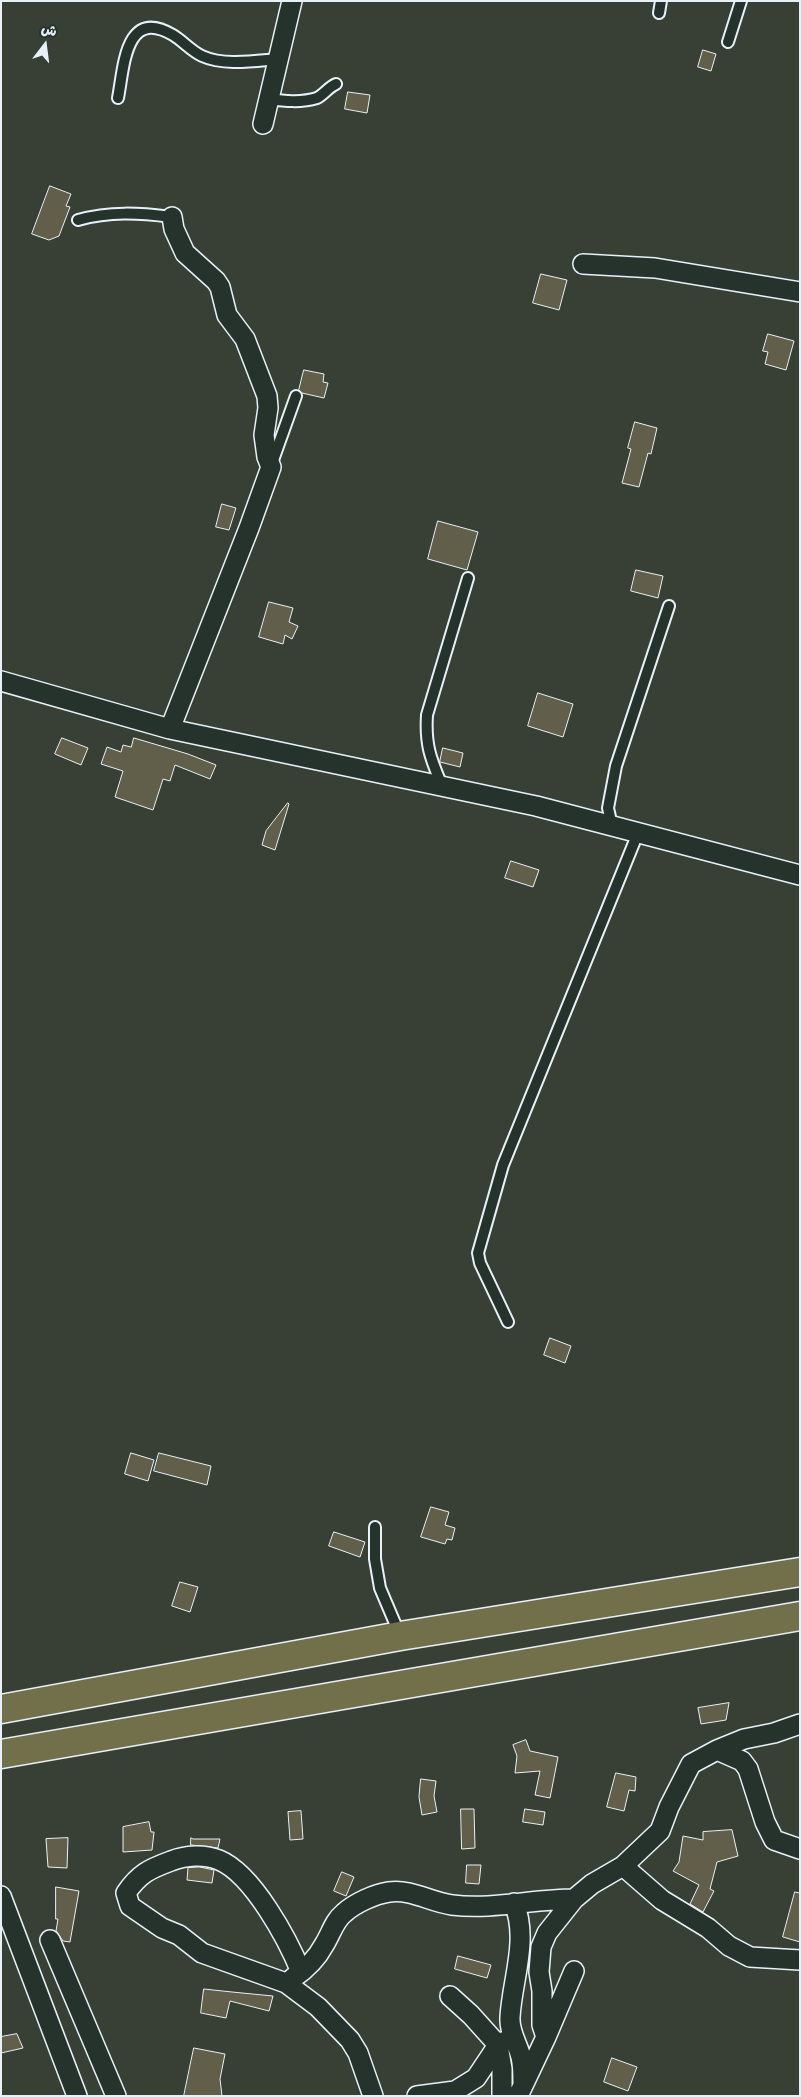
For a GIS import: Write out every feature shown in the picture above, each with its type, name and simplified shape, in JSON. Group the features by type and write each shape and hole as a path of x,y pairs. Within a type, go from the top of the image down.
{"main road":[{"path":"1,1709 400,1636 800,1572"},
{"path":"1,1754 800,1616"}],"street":[{"path":"263,124 292,1"},
{"path":"170,729 271,467 267,457 264,435 268,396 245,338 227,315 220,287 216,280 185,253 174,229 172,218"},
{"path":"583,264 655,268 800,292"},
{"path":"1,681 170,729 536,806 800,875"},
{"path":"546,2037 542,2025 542,1991 539,1972 541,1947 547,1933 574,1899 592,1884 622,1866 660,1831 691,1764 717,1750 744,1739 774,1733 800,1724"},
{"path":"717,1750 742,1761 748,1769 765,1822 774,1840 800,1848"},
{"path":"302,1972 281,1931 265,1906 248,1884 230,1867 219,1860 196,1856 174,1860 145,1872 138,1877 126,1893 130,1906 162,1928 179,1935 202,1952 286,1983 318,2007 350,2040 358,2053 372,2096"},
{"path":"622,1866 662,1900 708,1928 729,1946 750,1957 800,1960"},
{"path":"286,1983 302,1972 324,1946 334,1924 344,1913 357,1904 388,1892 411,1892 451,1905 493,1906 574,1899"},
{"path":"1,1896 77,2096"},
{"path":"502,2096 505,2040 520,1947 517,1911 514,1903"},
{"path":"50,1940 116,2096"},
{"path":"524,2092 574,1971"},
{"path":"450,1996 470,2015 505,2040 521,2057 524,2092"},
{"path":"417,2096 455,2091 462,2087 476,2078 505,2040"}],"lane":[{"path":"660,13 661,1"},
{"path":"728,42 740,1"},
{"path":"118,98 129,42 139,31 155,27 173,35 202,56 232,62 278,59"},
{"path":"268,100 294,101 318,97 336,84"},
{"path":"78,220 98,214 117,212 172,218"},
{"path":"271,467 296,396"},
{"path":"442,786 430,756 426,737 427,716 468,578"},
{"path":"612,826 608,808 616,766 669,606"},
{"path":"508,1322 480,1263 478,1253 503,1165 638,833"},
{"path":"375,1526 376,1559 380,1588 400,1636"}],"building":[{"path":"703,50 716,54 711,71 698,67"},
{"path":"348,92 370,95 367,113 345,109"},
{"path":"50,186 71,194 66,206 70,207 59,236 49,240 32,234"},
{"path":"541,274 567,280 559,310 533,303"},
{"path":"768,334 794,341 786,370 765,364 768,352 763,351"},
{"path":"304,370 324,374 323,382 328,383 324,398 302,393 299,390"},
{"path":"635,422 657,428 651,454 648,453 639,487 622,483 631,449 628,448"},
{"path":"222,504 236,508 229,530 216,527"},
{"path":"438,521 478,532 467,570 428,559"},
{"path":"636,570 663,576 658,598 631,591"},
{"path":"269,602 293,608 289,622 298,626 292,639 285,635 283,644 259,637"},
{"path":"538,693 573,704 563,737 528,726"},
{"path":"62,738 88,748 81,765 55,754"},
{"path":"134,738 188,754 216,765 210,779 175,765 170,781 163,779 153,810 115,797 123,771 101,764 107,747 121,752 123,745 131,747"},
{"path":"443,748 463,753 460,767 440,762"},
{"path":"288,803 275,850 262,845 266,831"},
{"path":"511,861 539,870 533,887 505,878"},
{"path":"550,1338 571,1346 565,1363 544,1355"},
{"path":"131,1453 154,1460 148,1481 125,1474"},
{"path":"159,1453 211,1466 207,1485 154,1471"},
{"path":"431,1507 449,1512 445,1525 455,1528 452,1540 447,1539 445,1544 421,1537"},
{"path":"334,1532 365,1542 360,1557 329,1546"},
{"path":"180,1582 198,1587 190,1612 172,1606"},
{"path":"729,1703 726,1720 701,1724 698,1708"},
{"path":"526,1740 530,1751 558,1757 550,1798 535,1795 540,1771 515,1773 517,1756 513,1745"},
{"path":"616,1773 636,1777 635,1791 629,1790 624,1811 607,1807"},
{"path":"421,1779 436,1781 434,1796 437,1812 422,1815 419,1797"},
{"path":"461,1809 474,1809 475,1848 462,1849"},
{"path":"525,1809 545,1812 543,1825 523,1822"},
{"path":"301,1811 303,1839 290,1840 288,1812"},
{"path":"149,1822 151,1832 154,1832 152,1850 123,1852 123,1827"},
{"path":"732,1830 738,1856 717,1862 710,1889 714,1891 703,1912 690,1904 699,1885 673,1871 679,1862 683,1836 703,1840 703,1832"},
{"path":"68,1838 67,1868 48,1867 46,1839"},
{"path":"191,1838 220,1839 218,1848 191,1845"},
{"path":"467,1865 481,1865 479,1884 466,1883"},
{"path":"200,1867 214,1870 212,1883 187,1880 188,1868"},
{"path":"342,1872 354,1877 346,1896 334,1891"},
{"path":"56,1887 79,1891 70,1942 63,1941 56,1931 58,1919 56,1919"},
{"path":"795,1892 800,1893 800,1942 783,1937"},
{"path":"458,1956 491,1965 487,1978 455,1969"},
{"path":"204,1989 273,1996 269,2011 230,2001 226,2018 201,2013"},
{"path":"17,2034 23,2048 1,2053 1,2037"},
{"path":"194,2048 225,2054 220,2079 222,2096 184,2096"},
{"path":"612,2058 637,2067 628,2091 604,2082"}]}
